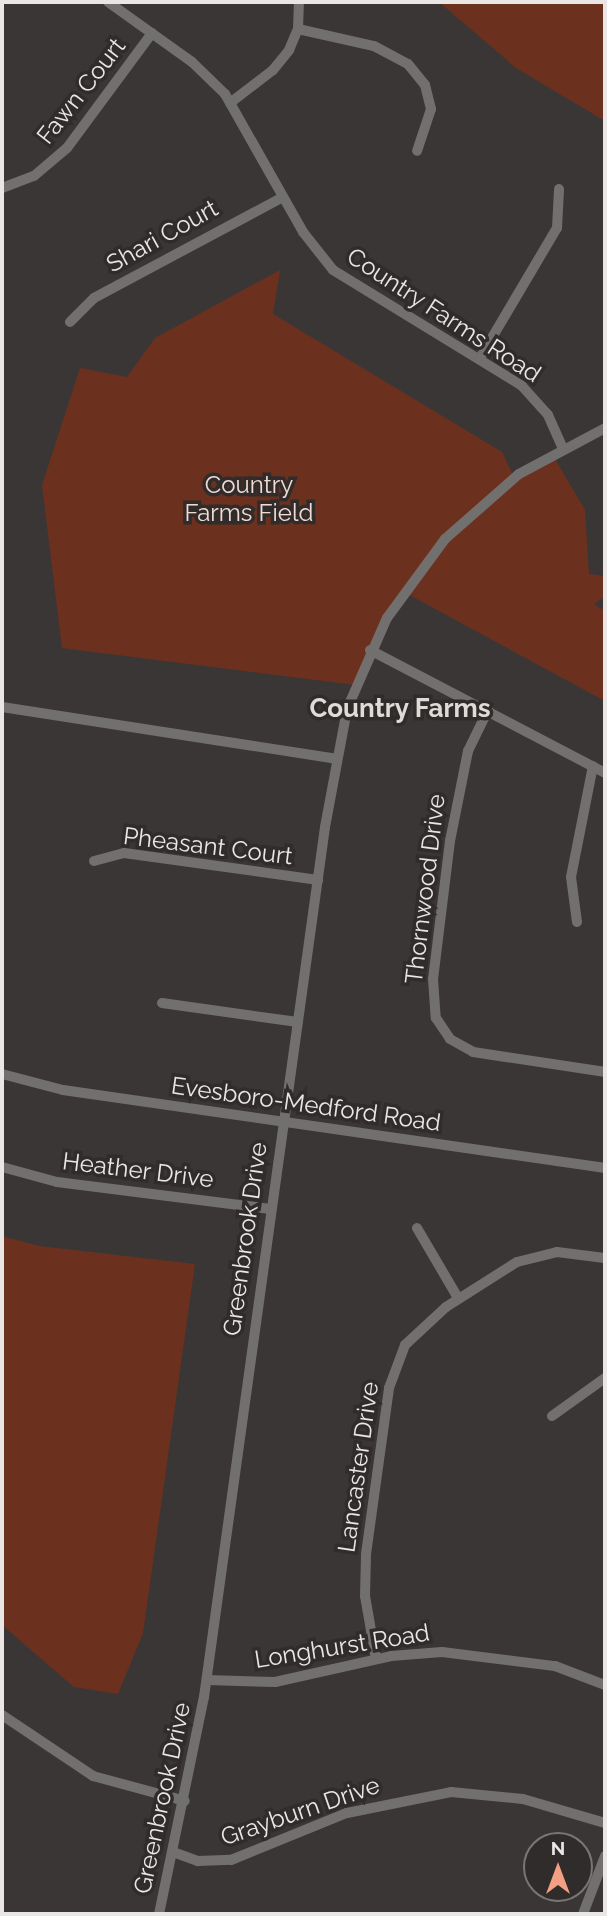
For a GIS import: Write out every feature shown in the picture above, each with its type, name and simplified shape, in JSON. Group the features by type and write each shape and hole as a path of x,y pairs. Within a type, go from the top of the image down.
{"street":[{"name":"Country Farms Road","path":"108,2 204,72 230,103 312,245 333,270 480,358 541,405 563,448"},
{"path":"230,103 273,70 289,50 298,29 299,2"},
{"path":"298,29 374,47 408,64 425,85 431,109 417,151"},
{"name":"Fawn Court","path":"2,188 34,176 67,148 152,33"},
{"path":"480,358 557,228 559,189"},
{"name":"Shari Court","path":"70,322 94,298 283,197"},
{"name":"Greenbrook Drive","path":"159,1914 185,1801 207,1679 282,1122 335,759 347,709 370,650 408,585 458,525 503,486 563,448 605,428"},
{"path":"370,650 605,773"},
{"path":"2,707 335,759"},
{"name":"Thornwood Drive","path":"488,710 468,751 450,841 433,979 436,1018 450,1039 473,1052 605,1073"},
{"path":"577,922 572,877 593,766"},
{"name":"Pheasant Court","path":"94,861 124,853 318,880"},
{"path":"162,1003 298,1022"},
{"name":"Evesboro-Medford Road","path":"2,1074 63,1090 605,1168"},
{"name":"Heather Drive","path":"2,1167 57,1182 270,1209"},
{"path":"417,1228 458,1298"},
{"name":"Lancaster Drive","path":"376,1659 364,1582 389,1388 398,1358 414,1333 458,1298 517,1262 544,1254 605,1258"},
{"path":"552,1416 605,1378"},
{"name":"Longhurst Road","path":"207,1679 275,1682 376,1659 475,1653 555,1666 605,1685"},
{"path":"2,1715 93,1776 185,1801"},
{"name":"Grayburn Drive","path":"173,1852 198,1861 231,1860 362,1808 452,1792 523,1799 605,1823"},
{"path":"583,1914 605,1856"}],"green space":[{"path":"439,2 605,2 605,121 516,68"},
{"name":"Country Farms Field","path":"280,270 273,314 502,452 514,477 555,459 585,510 589,574 605,576 605,596 594,604 605,611 605,701 404,592 356,685 62,648 42,485 80,368 127,377 155,338"},
{"path":"2,1236 39,1246 195,1264 143,1633 118,1694 74,1687 2,1625"}],"district":[{"name":"Country Farms","path":"400,709"}]}
